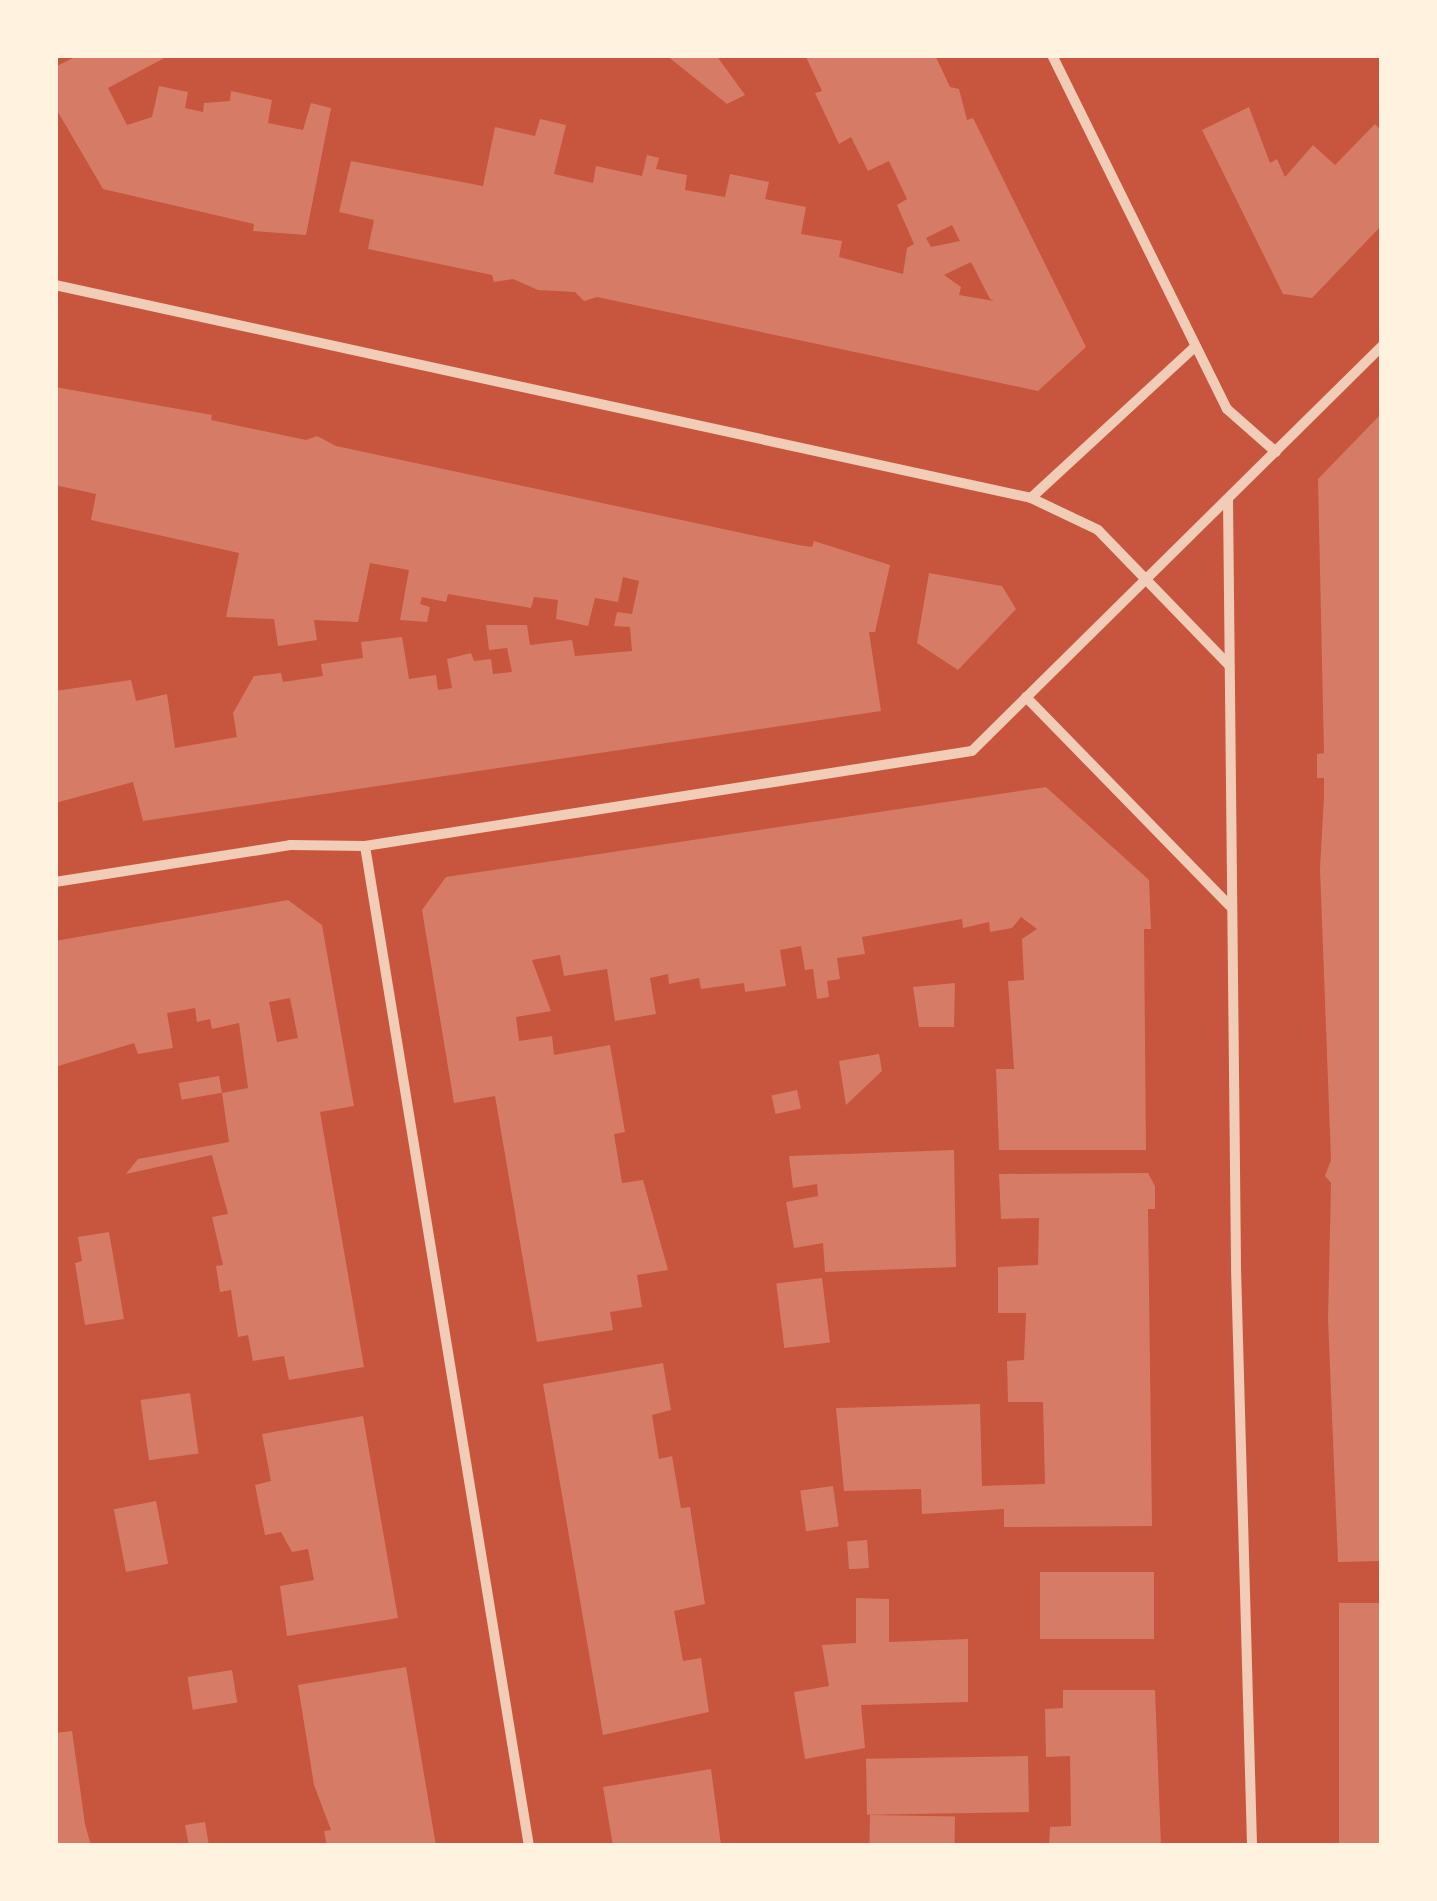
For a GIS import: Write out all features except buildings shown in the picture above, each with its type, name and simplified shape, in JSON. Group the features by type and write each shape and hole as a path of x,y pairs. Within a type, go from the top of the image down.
{"street":[{"path":"1052,55 1228,409 1276,452"},
{"path":"55,285 1031,498 1098,530 1230,665"},
{"path":"1031,498 1196,346"},
{"path":"55,882 290,844 365,846 972,751 1382,346"},
{"path":"1228,500 1230,906 1252,1846"},
{"path":"1026,697 1230,906"},
{"path":"365,846 529,1846"}]}
